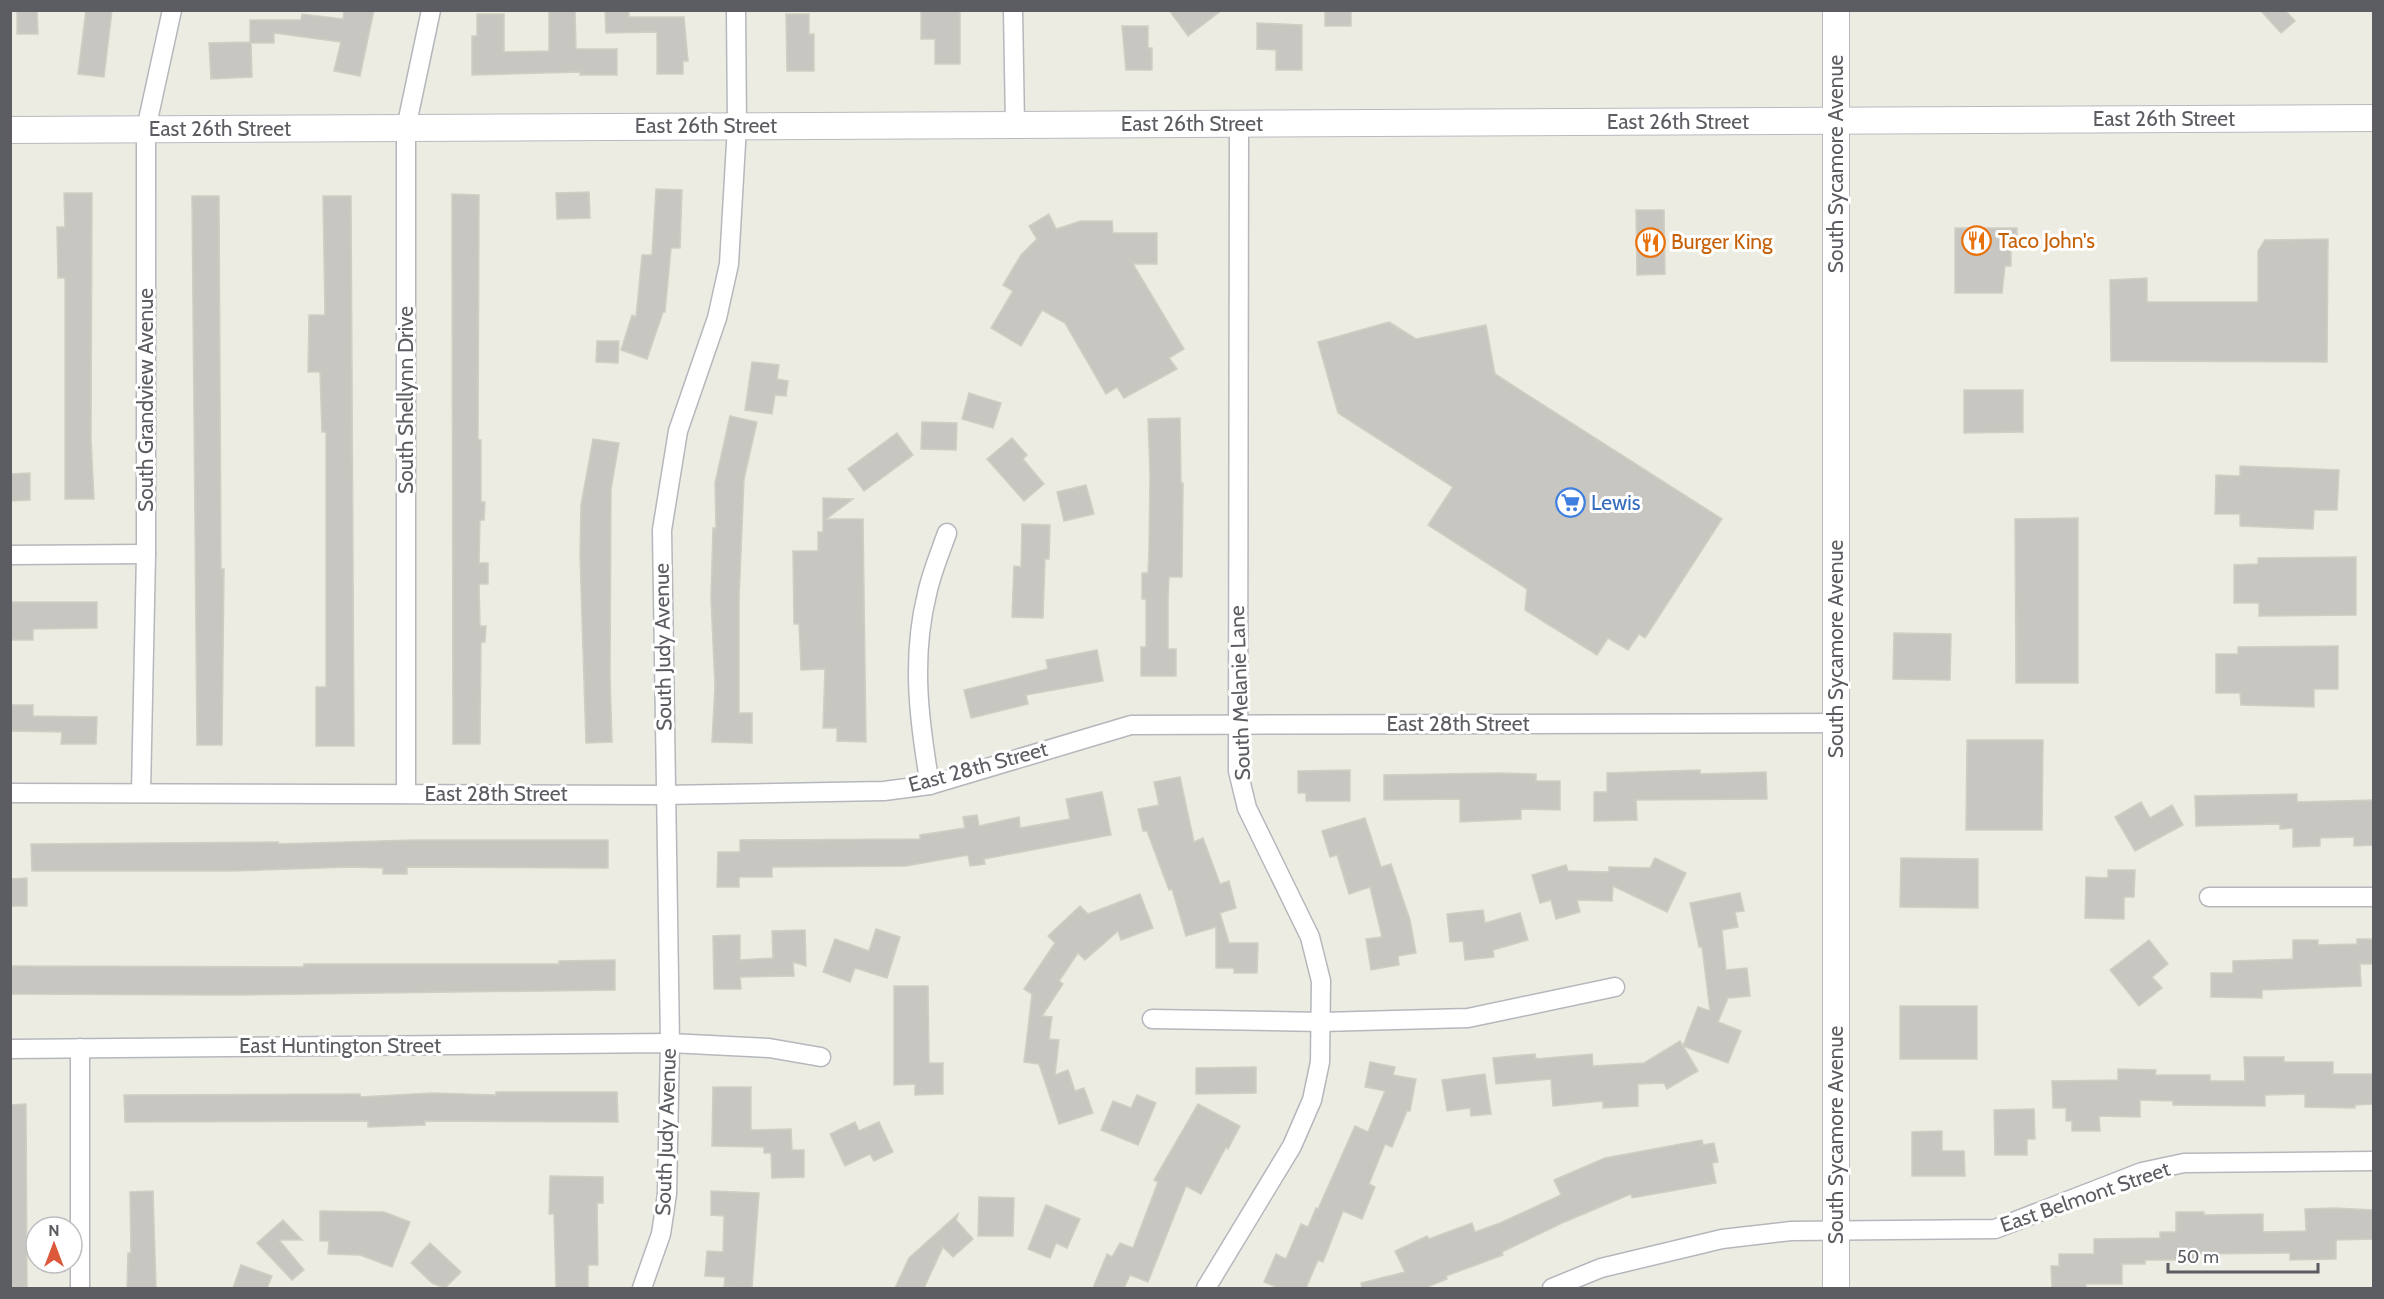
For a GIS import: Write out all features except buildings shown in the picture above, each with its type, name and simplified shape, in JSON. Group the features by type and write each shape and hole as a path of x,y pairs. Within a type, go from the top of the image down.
{"main road":[{"name":"South Sycamore Avenue","path":"1836,10 1836,1288"},
{"name":"East 26th Street","path":"10,130 2373,118"}],"street":[{"name":"South Grandview Avenue","path":"141,792 146,554 146,129 172,10"},
{"name":"South Shellynn Drive","path":"406,793 406,128 431,10"},
{"name":"South Judy Avenue","path":"642,1288 660,1234 667,1194 670,1043 664,795 662,530 678,431 717,318 729,264 737,126 736,10"},
{"path":"1013,10 1015,125"},
{"name":"South Melanie Lane","path":"1206,1288 1292,1146 1308,1109 1320,1062 1322,1022 1321,981 1310,938 1247,808 1238,771 1236,724 1239,124"},
{"path":"930,785 919,719 918,648 927,594 947,533"},
{"path":"10,555 146,554"},
{"name":"East 28th Street","path":"10,793 664,795 884,791 930,785 1131,725 1835,723"},
{"path":"2209,897 2373,897"},
{"path":"1152,1019 1322,1022 1468,1018 1615,987"},
{"name":"East Huntington Street","path":"10,1049 670,1043 769,1048 821,1057"},
{"path":"80,1048 80,1288"},
{"name":"East Belmont Street","path":"1552,1288 1600,1268 1722,1239 1791,1231 1995,1229 2142,1172 2184,1163 2373,1161"}],"place":[{"name":"Taco John's","path":"1977,241"},
{"name":"Burger King","path":"1650,242"},
{"name":"Lewis","path":"1570,503"}]}
